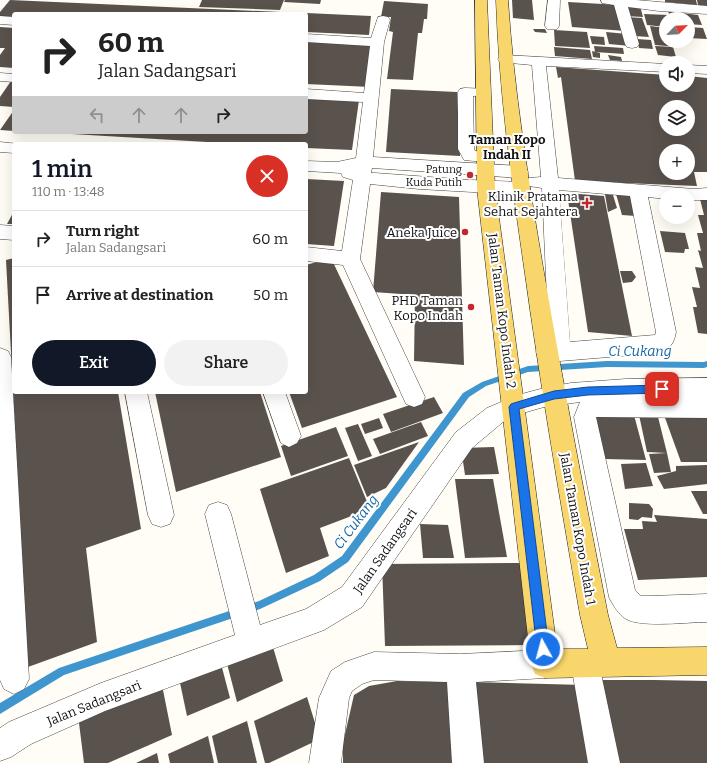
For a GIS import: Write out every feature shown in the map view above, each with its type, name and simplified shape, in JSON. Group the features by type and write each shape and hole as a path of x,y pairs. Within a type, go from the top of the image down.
{"main road":[{"name":"Jalan Taman Kopo Indah 2","path":"481,0 486,188 513,399"},
{"path":"502,0 505,59 520,180 553,352 552,388"},
{"name":"Jalan Taman Kopo Indah 1","path":"552,388 594,615 596,663"},
{"path":"513,399 545,664 707,661"}],"street":[{"path":"552,26 554,0"},
{"path":"632,44 613,1 659,4 703,14"},
{"path":"0,20 12,21"},
{"path":"383,20 377,42 372,98 350,259 414,397"},
{"path":"308,38 377,42"},
{"path":"505,59 659,68"},
{"path":"539,62 550,183 553,352 658,344 664,340 666,332 638,191"},
{"path":"695,69 707,70"},
{"path":"0,77 12,78"},
{"path":"308,94 372,98"},
{"path":"0,147 12,148"},
{"path":"363,170 485,163 520,180"},
{"path":"308,166 363,170 486,188 520,180 638,191 694,195 707,194"},
{"path":"0,232 12,233"},
{"path":"308,254 350,259"},
{"path":"0,357 14,679"},
{"name":"Jalan Sadangsari","path":"0,746 20,734 248,633 314,620 352,598 464,440 513,399 552,388 588,391 707,388"},
{"path":"136,394 161,515"},
{"path":"275,394 289,436"},
{"path":"707,408 599,406 587,409 585,417 623,597 635,609 650,610 707,608"},
{"path":"218,514 248,633"},
{"path":"596,663 604,763"},
{"path":"325,763 334,698 341,681 355,672 374,666 460,668 545,664"},
{"path":"460,668 468,763"}],"building":[{"path":"10,0 280,12 12,12 12,18 0,18 0,12"},
{"path":"202,0 284,0 280,10 199,7"},
{"path":"285,0 321,0 320,4 284,2"},
{"path":"512,0 532,0 534,20 513,18"},
{"path":"665,0 696,0 697,5 665,2"},
{"path":"697,0 707,0 707,6 698,5"},
{"path":"384,1 428,4 427,19 424,19 422,33 418,33 413,80 387,79 393,32 389,31 391,17 381,17"},
{"path":"568,2 620,5 626,31 572,27"},
{"path":"623,5 640,6 643,17 625,16"},
{"path":"308,13 371,16 369,35 308,32"},
{"path":"644,14 659,15 659,26 647,25"},
{"path":"695,15 698,15 702,25 695,24"},
{"path":"626,17 642,18 649,37 634,36"},
{"path":"650,26 659,27 659,45 655,45"},
{"path":"0,27 12,28 12,68 0,67 0,55 5,48 0,48"},
{"path":"695,27 703,28 707,39 695,38"},
{"path":"533,29 545,29 547,33 535,32"},
{"path":"554,30 587,32 590,48 555,46"},
{"path":"606,32 627,34 630,46 609,44"},
{"path":"590,36 604,37 605,45 592,44"},
{"path":"637,39 651,40 653,49 639,48"},
{"path":"308,42 376,45 371,87 308,84"},
{"path":"594,46 623,48 624,54 595,52"},
{"path":"655,46 659,46 659,48 673,48 676,56 667,56 658,55"},
{"path":"554,47 590,50 592,59 555,56"},
{"path":"592,51 600,53 600,58 593,57"},
{"path":"608,55 621,57 622,61 610,60"},
{"path":"556,67 659,74 659,92 695,92 695,77 707,78 707,172 695,172 695,144 659,144 659,180 695,180 695,177 697,186 575,181 561,77 558,78"},
{"path":"12,81 12,107 0,106 0,97"},
{"path":"391,89 457,92 460,156 386,152"},
{"path":"308,97 359,100 352,150 308,148 308,142 207,142 72,134 308,134"},
{"path":"12,113 12,131 0,130"},
{"path":"308,179 344,181 334,246 308,244"},
{"path":"381,192 459,197 464,365 414,361 415,295 373,292"},
{"path":"567,193 604,196 632,336 588,332"},
{"path":"605,194 613,195 617,208 608,212"},
{"path":"616,194 630,194 636,216 622,215"},
{"path":"700,199 707,199 707,334 698,333 693,307 697,307 692,287 700,288 695,267 703,268 698,250 701,251 697,233 703,233 698,215 704,215"},
{"path":"12,215 12,224 7,224"},
{"path":"660,231 685,233 689,249 685,249 684,253 665,252"},
{"path":"12,258 12,371 6,260"},
{"path":"331,258 397,397 302,428 290,394 308,394 308,264"},
{"path":"620,271 632,271 636,277 632,282 623,283"},
{"path":"13,394 118,394 141,529 86,548 97,642 28,667"},
{"path":"155,394 261,394 281,457 176,492"},
{"path":"434,397 443,413 391,432 383,414"},
{"path":"595,414 634,415 646,460 605,459"},
{"path":"707,414 707,462 681,462 664,415"},
{"path":"639,415 658,417 667,453 647,452"},
{"path":"379,418 383,428 365,434 361,424"},
{"path":"421,422 428,436 380,454 373,439"},
{"path":"358,424 372,456 358,461 345,428"},
{"path":"336,427 348,456 291,476 281,446"},
{"path":"419,442 386,488 367,497 354,465"},
{"path":"494,447 499,474 465,475 461,448"},
{"path":"667,453 671,472 654,473 649,454"},
{"path":"349,458 370,509 320,528 329,556 286,573 260,489"},
{"path":"646,463 653,486 625,489 621,464"},
{"path":"707,465 707,484 664,489 657,476 676,471 676,466"},
{"path":"455,479 493,479 507,557 465,558"},
{"path":"691,491 707,491 707,514 703,514"},
{"path":"629,503 649,504 653,509 652,518 642,517 638,520 629,519"},
{"path":"654,515 707,519 707,577 638,580 624,529 643,529 642,521 657,522"},
{"path":"420,524 448,525 454,558 423,558"},
{"path":"524,563 538,645 385,646 382,564"},
{"path":"270,637 283,681 237,702 225,656"},
{"path":"220,660 230,698 187,716 179,678"},
{"path":"161,680 172,735 108,763 84,763 78,715"},
{"path":"601,680 707,681 707,763 617,763"},
{"path":"397,681 448,682 454,763 343,763 343,743 354,695 369,686"},
{"path":"472,682 584,685 598,763 480,763"},
{"path":"307,697 320,739 269,763 265,763 254,721"},
{"path":"247,721 257,763 218,763 212,736"},
{"path":"208,736 214,763 170,763 168,754"},
{"path":"157,753 159,763 136,763"}],"waterway":[{"name":"Ci Cukang","path":"0,709 62,671 260,605 317,578 345,559 466,395 484,384 528,369 607,364 707,364"}],"place":[{"name":"Patung Kuda Putih","path":"470,175"},
{"name":"Klinik Pratama Sehat Sejahtera","path":"587,203"},
{"name":"Aneka Juice","path":"465,232"},
{"name":"PHD Taman Kopo Indah","path":"471,307"}],"district":[{"name":"Taman Kopo Indah II","path":"507,146"}],"route":[{"path":"543,649 514,407 554,395 588,391 662,389"}]}
